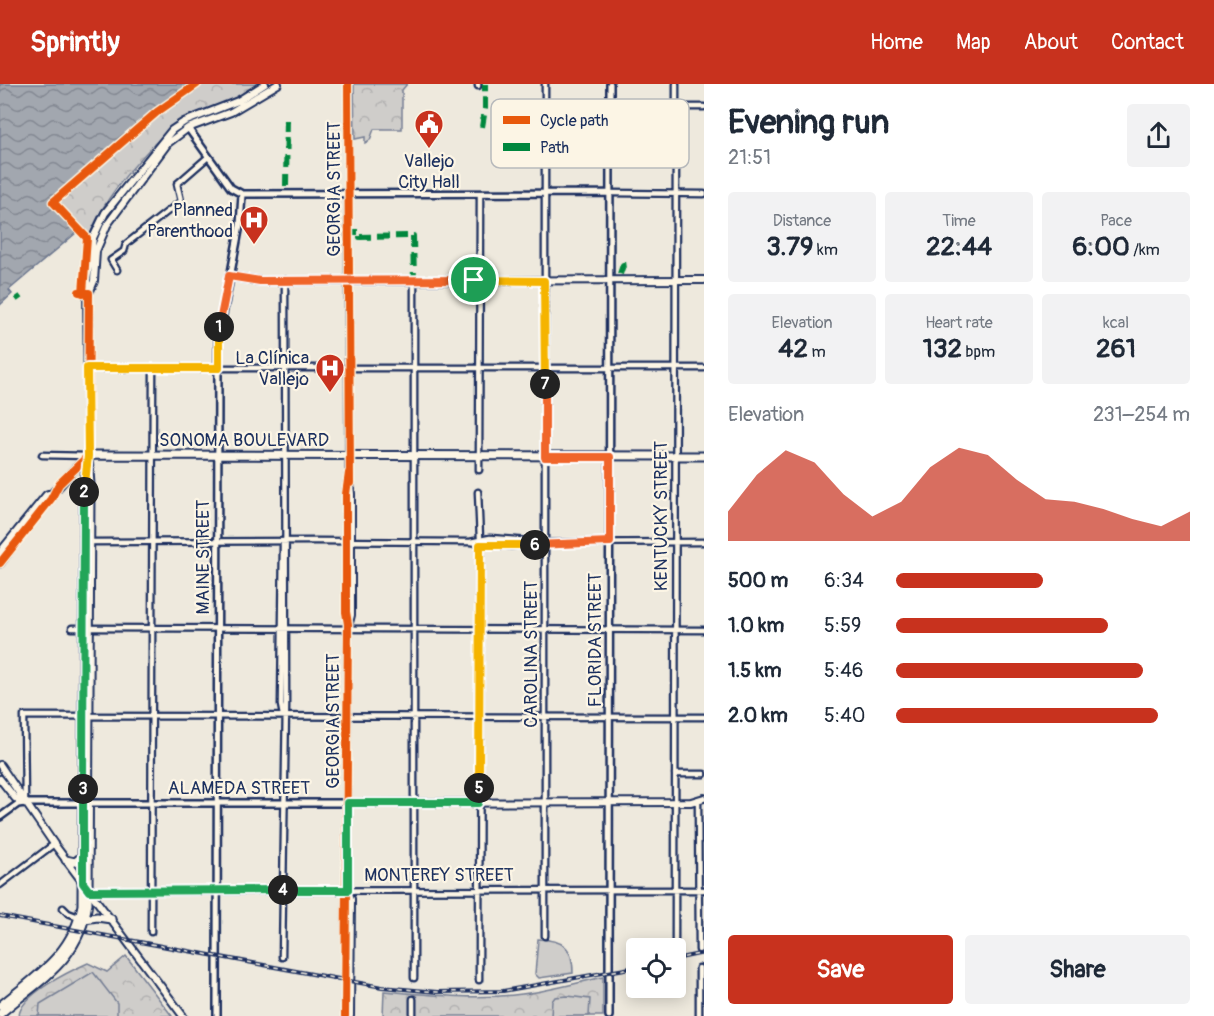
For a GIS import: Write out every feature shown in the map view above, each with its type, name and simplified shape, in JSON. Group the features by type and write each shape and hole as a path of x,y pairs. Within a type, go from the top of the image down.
{"main road":[{"path":"86,628 89,542 87,368 89,293 94,281 96,240 105,213 165,136 229,105 265,84"},
{"path":"186,125 231,112 278,84"},
{"name":"GEORGIA STREET","path":"345,1016 345,908 348,890 348,626 346,612 349,473 348,84"},
{"path":"349,281 704,280"},
{"name":"SONOMA BOULEVARD","path":"88,456 349,454 478,457 704,456"},
{"path":"0,563 51,499 62,480 88,456"},
{"path":"0,1014 57,968 74,946 89,891 86,803 84,484 88,456"},
{"path":"62,480 75,477 84,484"},
{"path":"0,553 47,495 53,493"},
{"path":"0,765 54,844 183,1016"},
{"path":"0,779 15,798 25,803"},
{"name":"ALAMEDA STREET","path":"348,803 675,802 701,799"},
{"path":"0,1006 52,964 82,919 86,803"},
{"path":"66,860 75,862 83,856"},
{"name":"GEORGIA STREET","path":"348,890 351,899 350,1016"},
{"path":"82,919 97,917 111,919"}],"street":[{"path":"689,107 704,106"},
{"path":"186,125 231,188 242,194 704,194"},
{"path":"117,270 111,260 124,251 126,244 180,201 177,184 208,157"},
{"name":"CAROLINA STREET","path":"544,936 545,168"},
{"name":"FLORIDA STREET","path":"609,1016 610,168"},
{"name":"KENTUCKY STREET","path":"675,168 675,938"},
{"name":"MAINE STREET","path":"217,1016 219,325 240,225 242,194"},
{"path":"478,470 480,194"},
{"path":"229,276 260,281 349,281"},
{"path":"282,957 285,280"},
{"path":"414,281 414,978"},
{"path":"87,368 704,368"},
{"path":"151,932 153,368"},
{"path":"42,455 88,456"},
{"path":"478,492 480,539"},
{"path":"89,542 415,543 520,539 544,543"},
{"path":"470,542 480,545 511,546 544,543 704,542"},
{"path":"480,545 478,803 480,980"},
{"path":"72,628 283,629 348,626 704,630"},
{"path":"0,817 18,804 25,803 24,716 704,717"},
{"path":"675,774 704,774"},
{"path":"699,950 702,890 701,799"},
{"name":"ALAMEDA STREET","path":"25,803 348,803"},
{"path":"0,885 54,844"},
{"name":"MONTEREY STREET","path":"89,891 702,890"},
{"path":"63,908 82,919"},
{"path":"699,968 702,977 699,1016"},
{"path":"413,999 413,1016"}],"green space":[{"path":"192,84 260,84 229,101 180,120 170,128 133,167 110,197 87,244 49,202 156,109"},
{"path":"354,84 407,84 402,90 402,129 374,129 370,140 365,143 365,137 355,139"},
{"path":"538,939 554,941 565,947 571,957 573,973 539,978 535,974"},
{"path":"126,956 172,1016 19,1016 28,1000 59,978 88,963 107,972"},
{"path":"93,972 117,1003 117,1016 39,1016 40,1004"},
{"path":"603,977 603,1016 383,1016 384,991 453,996 504,996 542,991"},
{"path":"555,997 590,999 589,1016 551,1016 552,1001"}],"water":[{"path":"0,84 192,84 156,109 49,202 76,233 9,290 12,294 0,305"}],"railway":[{"path":"0,916 382,987 437,992 503,991 626,969"},
{"path":"686,957 704,953"}],"marked path":[{"path":"482,127 485,84"},
{"path":"286,186 287,115"},
{"path":"346,232 360,232 360,237 413,236 414,281"},
{"path":"620,274 623,265 631,264"},
{"path":"17,296 20,300"}],"cycle path":[{"path":"83,293 87,238 53,202 157,112 197,84"},
{"path":"348,84 350,483"},
{"path":"0,563 51,499 59,484 88,456 89,293 79,292"},
{"path":"345,1016 348,624 346,612 346,494 349,473"}],"place":[{"name":"Vallejo City Hall","path":"429,150"},
{"name":"Planned Parenthood","path":"254,246"},
{"name":"La Clínica Vallejo","path":"330,394"}],"route":[{"path":"229,276 260,281 316,282 474,280 544,281 545,457 610,457 610,542 544,543 530,546 480,545 478,803 348,803 348,890 89,891 83,883 83,533 84,470 88,456 87,368 219,368 219,325 229,276"}]}
